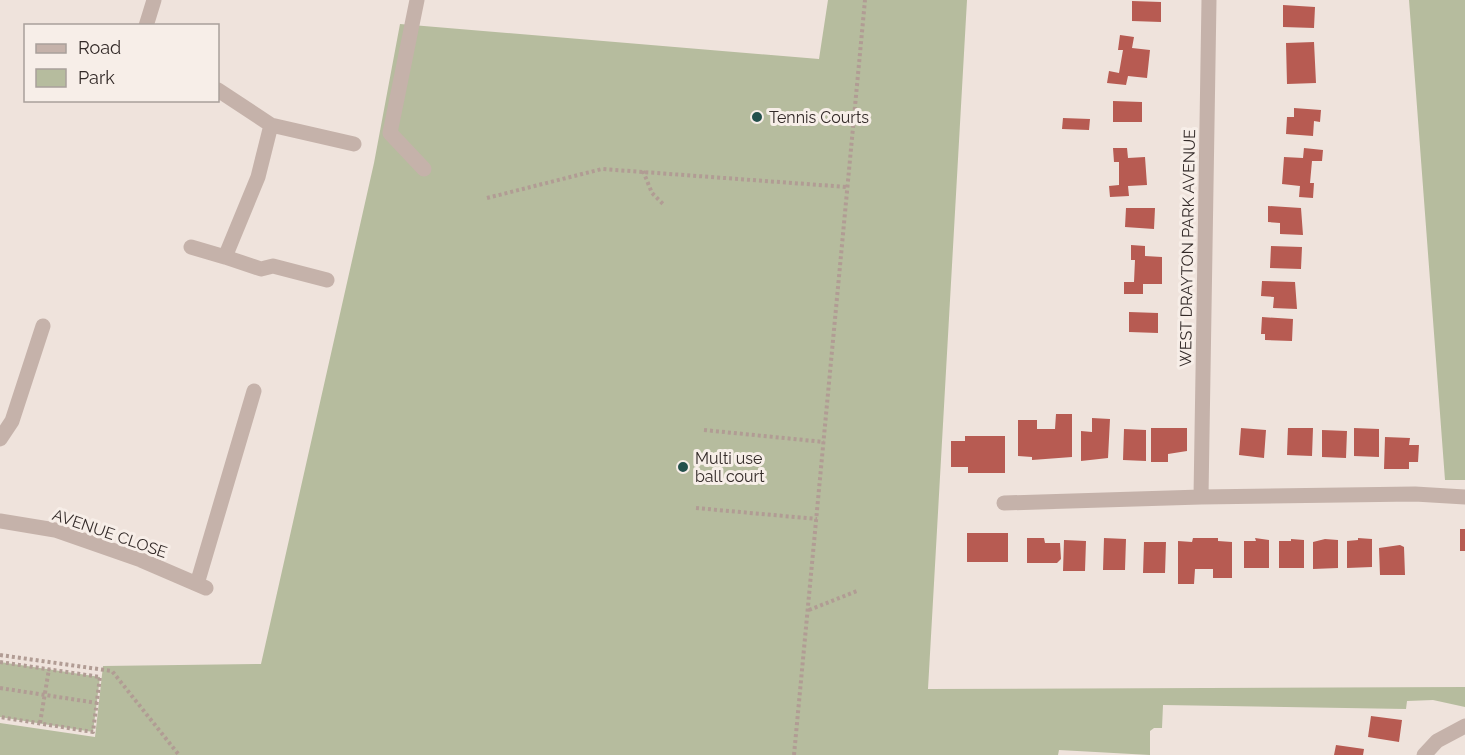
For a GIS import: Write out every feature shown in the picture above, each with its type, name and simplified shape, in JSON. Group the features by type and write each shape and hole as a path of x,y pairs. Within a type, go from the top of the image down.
{"street":[{"path":"147,24 154,0"},
{"path":"417,0 390,133 424,169"},
{"name":"WEST DRAYTON PARK AVENUE","path":"1201,497 1209,0"},
{"path":"219,91 271,125 354,144"},
{"path":"225,257 258,177 271,125"},
{"path":"191,247 261,269 273,266 327,280"},
{"path":"0,439 12,421 43,327"},
{"name":"AVENUE CLOSE","path":"0,521 55,530 141,560 202,586 254,392"},
{"path":"1004,503 1415,494 1465,497"},
{"path":"1424,755 1437,741 1465,726"}],"path":[{"path":"794,755 865,0"},
{"path":"487,198 602,169 847,187"},
{"path":"643,171 652,193 663,204"},
{"path":"704,430 824,442"},
{"path":"696,508 818,519"},
{"path":"808,610 857,591"},
{"path":"0,655 112,671 179,755"},
{"path":"0,662 100,677 93,732 0,717"},
{"path":"40,723 49,669"},
{"path":"0,688 97,703"}],"green space":[{"path":"828,0 967,0 928,689 1465,687 1465,707 1433,700 1407,701 1406,709 1163,705 1162,728 1154,728 1150,731 1150,755 1059,750 1058,755 0,755 0,723 95,737 103,666 261,664 374,163 400,24 819,59"},
{"path":"1409,0 1465,0 1465,480 1445,480"},
{"path":"0,662 100,677 93,732 0,717"}],"building":[{"path":"1132,1 1161,2 1161,22 1132,21"},
{"path":"1283,5 1315,7 1314,28 1283,27"},
{"path":"1120,35 1134,37 1132,48 1150,50 1147,78 1128,76 1126,85 1107,83 1109,71 1119,73 1123,50 1118,50"},
{"path":"1314,42 1316,83 1287,84 1286,43"},
{"path":"1113,101 1142,102 1142,122 1113,122"},
{"path":"1294,108 1321,110 1320,122 1314,121 1313,136 1286,134 1287,117 1294,117"},
{"path":"1063,118 1090,119 1089,130 1062,129"},
{"path":"1113,148 1127,148 1128,158 1145,157 1147,185 1128,186 1129,196 1110,197 1109,186 1119,185 1119,162 1114,162"},
{"path":"1304,148 1323,150 1322,161 1312,161 1310,183 1314,183 1313,198 1299,197 1300,186 1282,184 1284,157 1303,158"},
{"path":"1268,206 1301,208 1303,235 1280,234 1280,223 1268,222"},
{"path":"1126,208 1155,208 1154,229 1125,227"},
{"path":"1131,245 1145,246 1145,256 1162,257 1162,284 1143,284 1143,294 1124,294 1124,282 1134,282 1135,260 1131,260"},
{"path":"1271,246 1302,247 1301,269 1270,268"},
{"path":"1262,281 1295,282 1297,309 1273,308 1274,297 1261,296"},
{"path":"1129,312 1158,313 1158,333 1129,332"},
{"path":"1262,317 1293,319 1292,341 1265,340 1265,334 1261,334"},
{"path":"1056,414 1072,414 1072,457 1032,460 1032,457 1018,456 1018,420 1037,420 1037,429 1055,429"},
{"path":"1092,418 1110,419 1108,458 1081,461 1081,431 1092,432"},
{"path":"1151,428 1187,428 1187,451 1168,454 1168,462 1151,462"},
{"path":"1241,428 1266,430 1264,458 1239,455"},
{"path":"1288,428 1313,428 1312,456 1287,455"},
{"path":"1354,428 1379,429 1379,457 1354,456"},
{"path":"1124,429 1146,430 1146,461 1123,460"},
{"path":"1322,430 1347,431 1346,458 1322,457"},
{"path":"965,436 1005,436 1005,473 968,473 968,467 951,467 951,441 965,441"},
{"path":"1385,437 1410,438 1409,445 1419,445 1418,462 1409,462 1409,469 1384,469"},
{"path":"1460,529 1465,529 1465,551 1460,551"},
{"path":"967,533 1008,533 1008,562 967,562"},
{"path":"1027,538 1044,538 1045,543 1060,543 1061,559 1057,563 1027,563"},
{"path":"1104,538 1126,539 1125,570 1103,570"},
{"path":"1193,538 1218,538 1218,541 1232,542 1232,578 1213,578 1213,569 1195,569 1194,584 1178,584 1178,541 1192,542"},
{"path":"1255,538 1269,540 1269,568 1244,568 1244,541 1256,541"},
{"path":"1358,538 1372,539 1372,567 1347,568 1347,541 1358,540"},
{"path":"1291,539 1304,540 1304,568 1279,568 1279,541 1291,541"},
{"path":"1325,539 1338,540 1338,568 1313,569 1313,542"},
{"path":"1064,540 1086,541 1085,571 1063,571"},
{"path":"1144,542 1166,542 1165,573 1143,573"},
{"path":"1400,545 1404,547 1405,575 1380,575 1379,548"},
{"path":"1371,716 1402,720 1399,742 1368,737"},
{"path":"1336,745 1364,749 1363,755 1334,755"}],"place":[{"name":"Tennis Courts","path":"757,117"},
{"name":"Multi use ball court","path":"683,467"}]}
